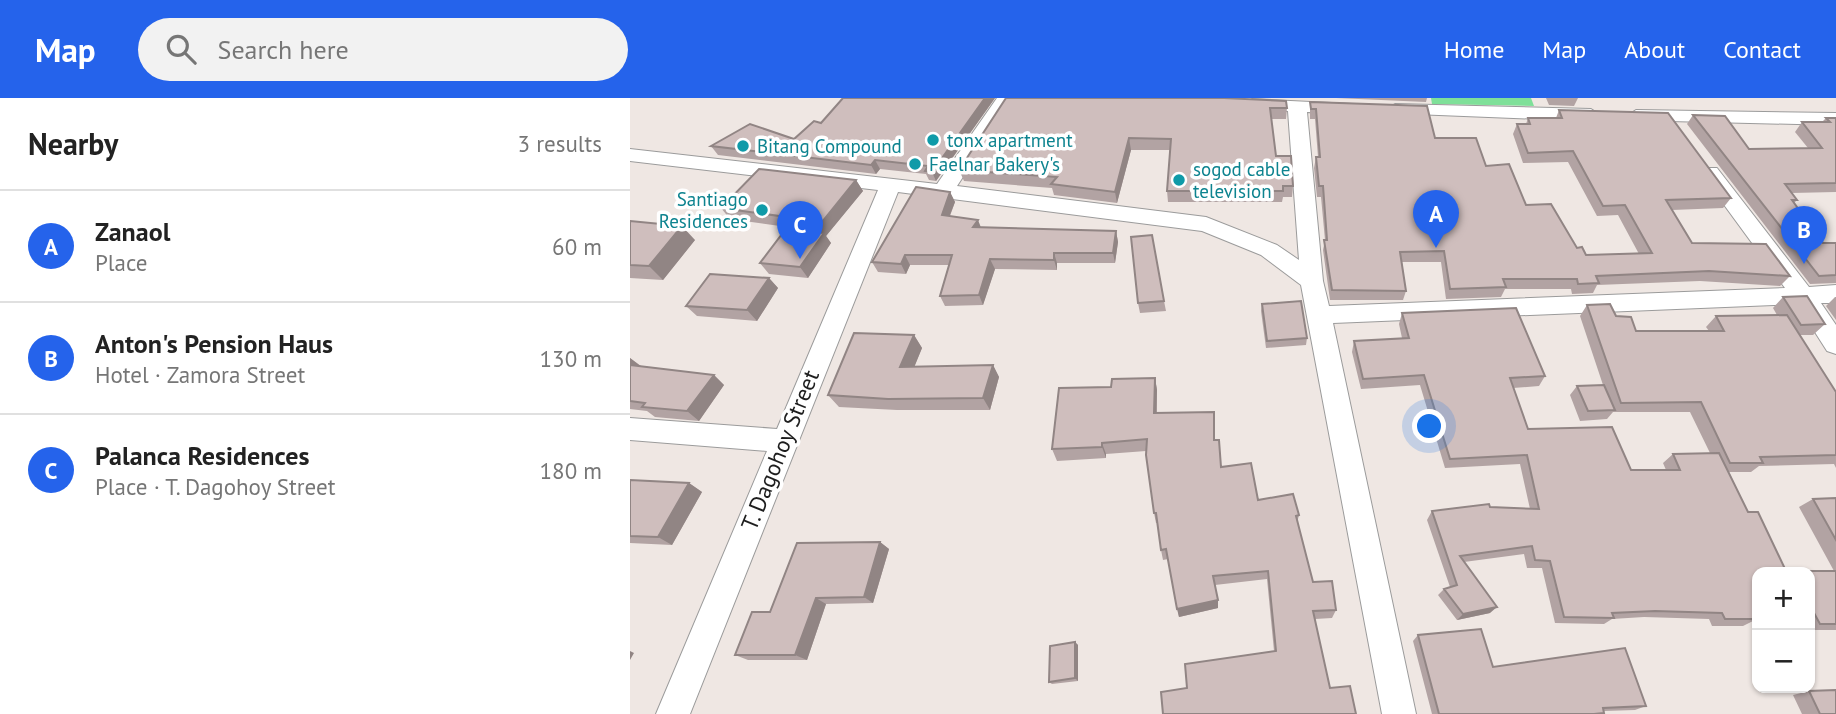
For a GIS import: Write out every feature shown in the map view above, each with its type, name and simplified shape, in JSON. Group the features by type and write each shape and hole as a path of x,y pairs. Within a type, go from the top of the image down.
{"street":[{"path":"942,192 1006,98"},
{"path":"1230,103 1669,117 1836,119"},
{"path":"1297,106 1312,281 1399,714"},
{"path":"1669,117 1683,136"},
{"path":"630,155 1206,223 1269,250 1312,281"},
{"path":"1699,157 1803,295 1836,344"},
{"name":"T. Dagohoy Street","path":"673,714 890,186"},
{"path":"1320,315 1836,293"},
{"path":"630,429 784,441"}],"green space":[{"path":"1431,98 1531,98 1534,106 1432,104"}],"building":[{"path":"843,98 985,98 932,172 925,171 928,166 875,160 871,165 711,146 750,124 794,139 814,121 821,123"},
{"path":"1006,98 1224,98 1286,101 1287,108 1270,108 1276,156 1291,156 1293,186 1283,186 1283,191 1167,191 1171,139 1129,138 1115,192 1051,184 1057,177 959,170"},
{"path":"1310,102 1427,106 1435,138 1476,138 1486,166 1509,164 1526,205 1551,204 1577,248 1582,247 1586,255 1652,253 1625,205 1603,206 1573,151 1528,153 1517,124 1530,124 1528,118 1562,118 1559,110 1668,113 1731,198 1666,200 1692,243 1766,244 1790,276 1709,271 1596,276 1599,283 1578,284 1577,279 1503,279 1506,287 1450,289 1444,251 1400,252 1406,291 1332,290 1324,240 1327,240 1323,186 1319,186 1316,157 1320,157 1316,109 1311,109"},
{"path":"1693,115 1725,116 1749,149 1822,148 1802,122 1830,122 1826,118 1836,118 1836,183 1785,184 1797,200 1792,200 1823,243 1836,243 1836,275 1819,276"},
{"path":"759,169 856,180 814,232 824,233 800,267 760,263 794,218 721,208"},
{"path":"916,187 950,192 942,215 978,220 973,227 1116,231 1113,253 1054,253 1054,260 990,259 979,295 940,296 952,255 905,255 901,264 872,262"},
{"path":"630,221 682,226 649,266 630,265"},
{"path":"1152,235 1164,301 1138,303 1131,237"},
{"path":"710,274 769,278 747,310 686,306"},
{"path":"1807,296 1825,324 1801,325 1783,297"},
{"path":"1301,301 1307,338 1267,341 1262,304"},
{"path":"1610,304 1616,316 1631,317 1636,331 1724,331 1716,316 1787,315 1836,392 1836,455 1760,457 1763,463 1730,463 1701,402 1621,403 1587,305"},
{"path":"1516,308 1545,376 1510,378 1528,429 1612,427 1631,470 1680,470 1673,454 1719,453 1748,512 1758,512 1784,567 1752,567 1752,619 1725,619 1722,613 1655,611 1612,613 1614,618 1564,617 1550,561 1535,560 1532,546 1460,556 1497,607 1463,614 1444,589 1457,585 1432,511 1489,504 1490,507 1539,509 1527,455 1450,459 1424,375 1363,379 1354,341 1409,338 1402,313"},
{"path":"854,333 914,335 900,367 993,365 983,398 888,399 828,395"},
{"path":"630,365 714,375 687,411 642,407 645,403 630,401"},
{"path":"1155,378 1154,413 1214,412 1214,440 1219,440 1221,467 1251,463 1258,500 1293,494 1313,582 1332,581 1336,610 1313,611 1330,688 1350,686 1356,714 1163,714 1161,692 1187,688 1185,664 1276,651 1268,571 1213,576 1218,600 1177,609 1166,549 1161,550 1154,513 1146,455 1147,439 1102,443 1102,447 1052,449 1059,388 1111,387 1112,379"},
{"path":"1604,385 1615,410 1588,411 1577,386"},
{"path":"630,480 689,483 658,537 630,536"},
{"path":"1836,498 1836,540 1813,499"},
{"path":"880,542 864,597 816,598 795,655 735,655 752,612 770,612 797,543"},
{"path":"1815,571 1836,571 1836,624 1820,624 1815,615"},
{"path":"1481,629 1493,667 1625,648 1646,706 1603,708 1604,713 1594,714 1439,714 1418,635"},
{"path":"1075,642 1075,678 1049,682 1050,646"},
{"path":"1836,690 1836,714 1820,714 1810,693"}],"place":[{"name":"tonx apartment","path":"933,140"},
{"name":"Bitang Compound","path":"743,146"},
{"name":"Faelnar Bakery's","path":"915,164"},
{"name":"sogod cable television","path":"1179,180"},
{"name":"Santiago Residences","path":"762,210"},
{"name":"Zanaol","path":"1436,248"},
{"name":"Palanca Residences","path":"800,259"},
{"name":"Anton's Pension Haus","path":"1804,264"}]}
